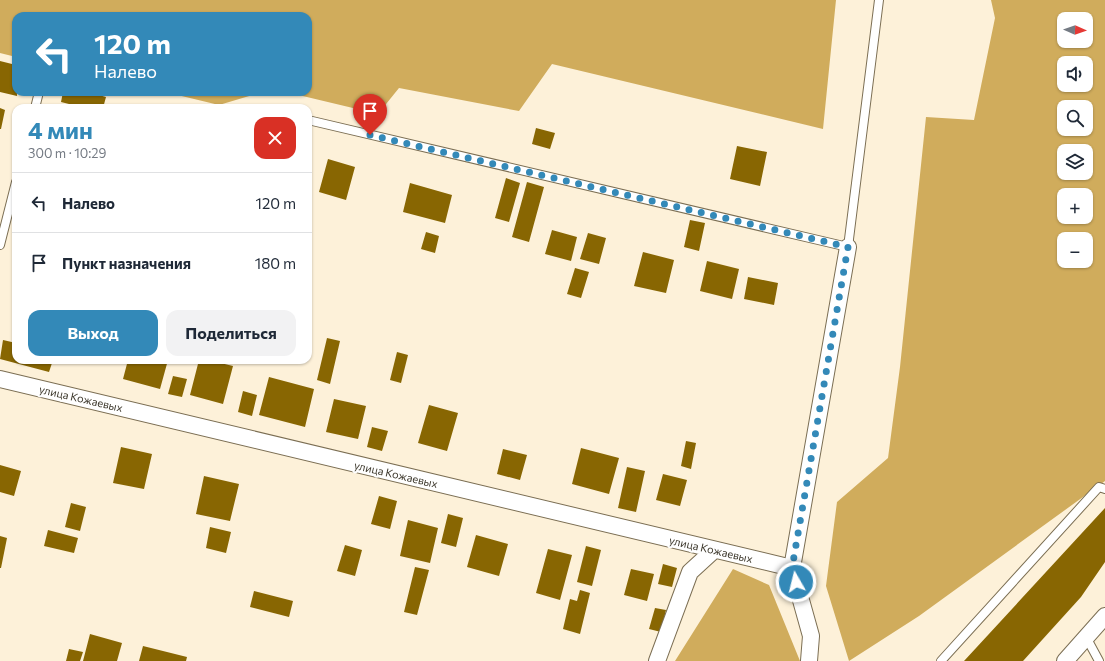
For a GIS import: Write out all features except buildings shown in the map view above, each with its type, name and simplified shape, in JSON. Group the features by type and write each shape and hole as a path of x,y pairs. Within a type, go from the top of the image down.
{"street":[{"path":"809,661 811,636 792,568 848,247"},
{"name":"улица Кожаевых","path":"0,379 792,568"},
{"path":"657,661 690,572 714,550"},
{"path":"1065,661 1105,616"}],"lane":[{"path":"312,121 848,247 879,0"},
{"path":"0,245 12,198"},
{"path":"941,661 1100,487 1105,489"},
{"path":"1086,637 1100,661"}],"shaded area":[{"path":"0,0 836,0 823,129 552,64 519,111 399,88 378,114 303,96 312,96 312,12 12,12 12,56 0,53"},
{"path":"991,0 1105,0 1105,481 919,616 849,661 826,586 837,502 888,458 900,367 926,117 974,120 995,18"},
{"path":"182,96 249,96 222,104 215,104"},
{"path":"733,569 769,585 800,661 675,661"}],"route":[{"path":"370,135 848,247 792,568 796,582"}]}
